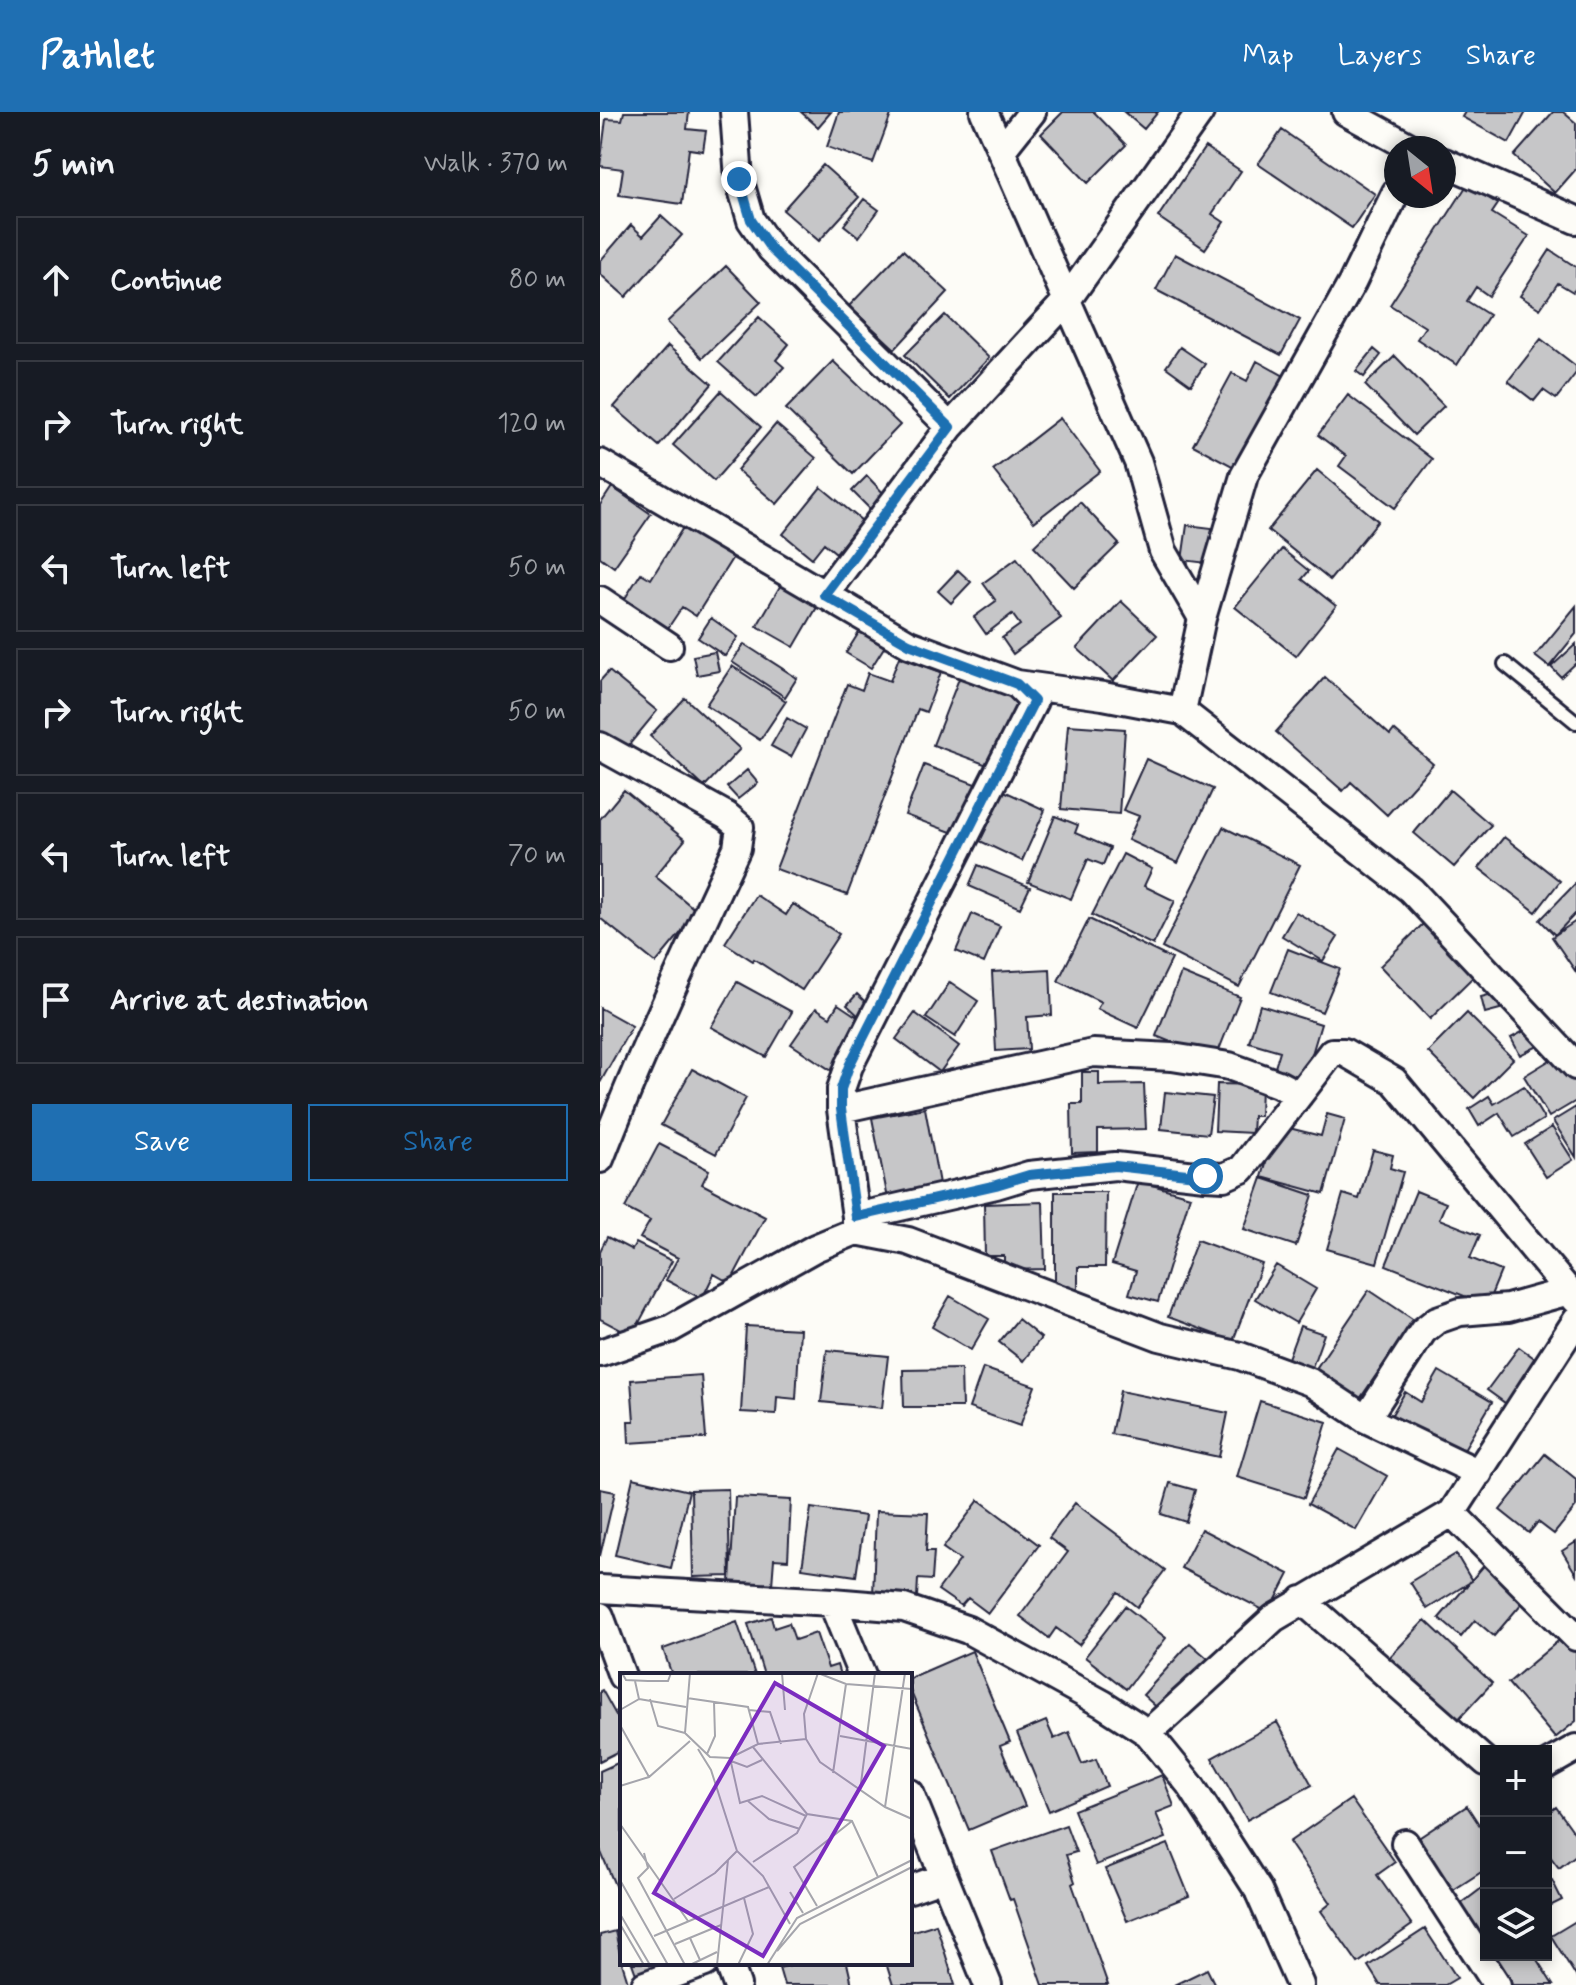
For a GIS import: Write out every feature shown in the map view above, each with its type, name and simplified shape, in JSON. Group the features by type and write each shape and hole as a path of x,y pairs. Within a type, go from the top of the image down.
{"street":[{"path":"734,112 739,179 751,220 771,249 950,427"},
{"path":"984,112 1138,462 1163,551 1202,618"},
{"path":"1001,151 1032,112"},
{"path":"824,595 950,427 1067,300 1200,112"},
{"path":"1346,112 1390,136"},
{"path":"1456,167 1576,220"},
{"path":"1182,711 1202,618 1244,476 1352,283 1388,208"},
{"path":"600,463 909,644 1017,684 1182,711 1411,890 1576,1066"},
{"path":"600,600 669,646"},
{"path":"856,1224 841,1089 849,1066 1034,701 1017,684"},
{"path":"600,746 727,816 740,827 737,848 667,997 600,1159"},
{"path":"600,1353 670,1329 856,1224 1029,1175 1115,1166 1224,1177 1242,1169 1332,1052 1344,1052 1394,1081 1573,1295 1508,1308 1460,1312 1437,1320 1423,1331 1366,1419"},
{"path":"841,1109 1093,1053 1172,1057 1229,1066 1299,1095"},
{"path":"856,1224 1160,1337 1240,1356 1310,1382 1366,1419 1479,1473"},
{"path":"1148,1733 1274,1618 1452,1513 1576,1321"},
{"path":"1452,1513 1576,1637"},
{"path":"600,1589 904,1608 968,1630 1103,1704 1148,1733 1191,1786 1258,1890 1300,1985"},
{"path":"1302,1600 1480,1757"},
{"path":"832,1602 861,1673"},
{"path":"600,1616 621,1673"},
{"path":"1552,1762 1576,1748"},
{"path":"912,1798 988,1985"},
{"path":"1405,1843 1497,1985"},
{"path":"912,1888 944,1877"},
{"path":"645,1985 700,1965"},
{"path":"730,1965 737,1985"}],"lane":[{"path":"1505,664 1576,722"}],"building":[{"path":"624,112 689,112 687,129 706,131 703,151 689,149 682,204 619,195 623,169 600,166 606,119 622,120"},
{"path":"801,112 831,112 818,127"},
{"path":"839,112 892,112 873,163 827,147"},
{"path":"1063,112 1094,112 1126,145 1088,183 1041,134"},
{"path":"1124,112 1158,112 1144,129"},
{"path":"1465,112 1526,112 1509,143 1462,117"},
{"path":"1553,112 1563,112 1576,123 1576,169 1555,193 1514,156"},
{"path":"1282,130 1375,194 1352,228 1258,164"},
{"path":"1205,147 1241,171 1212,214 1224,222 1205,249 1158,217"},
{"path":"823,165 859,197 819,241 783,210"},
{"path":"1467,185 1498,204 1492,213 1529,236 1489,296 1476,287 1467,301 1489,315 1457,365 1417,339 1425,327 1390,305 1452,208 1456,208 1456,202"},
{"path":"864,199 879,210 859,237 844,225"},
{"path":"661,216 682,235 626,297 600,274 600,261 631,225 643,236"},
{"path":"903,250 948,292 895,349 849,306"},
{"path":"1550,250 1576,267 1576,288 1573,292 1558,283 1540,309 1520,296"},
{"path":"1175,254 1300,320 1281,355 1156,290"},
{"path":"726,266 761,302 702,358 667,322"},
{"path":"945,315 989,358 950,399 905,355"},
{"path":"759,317 789,344 776,360 784,367 757,397 718,362"},
{"path":"1541,339 1576,366 1576,373 1556,399 1543,390 1534,401 1508,381"},
{"path":"668,346 712,384 659,446 614,407"},
{"path":"1180,347 1205,364 1191,385 1166,367"},
{"path":"1374,349 1381,355 1364,377 1356,371"},
{"path":"1395,356 1444,406 1414,435 1365,385"},
{"path":"833,361 900,425 853,474 786,409"},
{"path":"1257,361 1284,376 1234,467 1193,445 1232,373 1247,381"},
{"path":"721,391 761,427 714,481 673,445"},
{"path":"1348,395 1432,459 1395,508 1339,466 1346,456 1318,435"},
{"path":"1060,418 1100,471 1034,522 993,470"},
{"path":"776,424 816,458 777,504 737,470"},
{"path":"1317,470 1378,521 1330,580 1268,530"},
{"path":"867,476 888,498 873,512 852,491"},
{"path":"612,487 651,514 614,567 600,557 600,505"},
{"path":"821,487 862,521 836,553 824,543 812,558 783,534"},
{"path":"1080,502 1119,544 1074,588 1034,546"},
{"path":"1187,525 1212,528 1207,563 1182,560"},
{"path":"684,526 733,557 696,616 682,607 668,628 624,600 641,573 651,579"},
{"path":"1282,549 1309,571 1302,579 1336,606 1296,656 1235,607"},
{"path":"1017,558 1061,618 1013,654 1002,638 1020,625 1012,614 986,634 974,617 996,601 983,583"},
{"path":"958,570 971,582 951,603 938,591"},
{"path":"783,581 820,602 794,647 757,626"},
{"path":"1121,601 1157,635 1113,681 1077,648"},
{"path":"1576,606 1576,634 1549,667 1535,656"},
{"path":"711,618 738,637 725,656 698,638"},
{"path":"863,626 888,641 871,668 846,653"},
{"path":"744,644 797,678 785,697 732,662"},
{"path":"1576,644 1576,663 1561,677 1551,667"},
{"path":"715,652 719,671 697,675 693,656"},
{"path":"899,657 941,672 926,712 918,709 847,895 776,869 847,684 862,690 868,673 890,681"},
{"path":"732,666 786,701 760,740 706,705"},
{"path":"609,671 657,711 624,751 600,731 600,681"},
{"path":"960,676 1024,700 998,769 933,745"},
{"path":"1325,677 1390,735 1394,730 1433,764 1387,815 1351,782 1343,791 1276,732"},
{"path":"685,698 740,749 704,787 650,736"},
{"path":"787,718 806,729 791,757 771,746"},
{"path":"1068,725 1125,729 1119,814 1061,809"},
{"path":"1146,759 1213,789 1178,863 1128,840 1139,816 1123,810"},
{"path":"924,765 978,785 959,835 905,815"},
{"path":"747,770 758,783 738,799 727,787"},
{"path":"624,790 685,840 655,876 698,912 656,963 600,918 600,819"},
{"path":"1450,790 1491,825 1454,867 1414,833"},
{"path":"1004,791 1045,810 1022,861 980,841"},
{"path":"1055,816 1078,825 1075,833 1110,848 1103,865 1088,859 1071,899 1028,882"},
{"path":"1223,827 1300,865 1239,987 1162,948"},
{"path":"1504,837 1560,881 1536,912 1479,868"},
{"path":"1123,854 1152,869 1144,886 1175,901 1153,945 1092,915"},
{"path":"978,865 1030,887 1020,908 969,886"},
{"path":"1576,883 1576,913 1555,935 1540,920"},
{"path":"756,895 786,915 793,904 839,934 802,990 725,943"},
{"path":"1296,912 1338,937 1323,961 1282,936"},
{"path":"972,914 1000,926 984,963 956,951"},
{"path":"1089,919 1172,959 1138,1028 1097,1009 1101,1002 1058,981"},
{"path":"1576,921 1576,972 1552,937"},
{"path":"1423,924 1473,977 1430,1019 1380,966"},
{"path":"1288,949 1340,969 1322,1012 1271,992"},
{"path":"1050,969 1052,1015 1027,1017 1029,1049 996,1051 992,972"},
{"path":"1181,973 1240,997 1215,1060 1156,1036"},
{"path":"737,982 792,1012 766,1057 711,1027"},
{"path":"950,982 978,1001 955,1037 926,1018"},
{"path":"1496,993 1500,1009 1485,1013 1481,997"},
{"path":"857,994 872,1008 862,1019 847,1005"},
{"path":"838,1004 865,1022 832,1071 791,1044 816,1008 830,1017"},
{"path":"1260,1005 1321,1024 1303,1084 1273,1074 1280,1051 1249,1042"},
{"path":"600,1008 632,1026 600,1083"},
{"path":"915,1013 959,1046 940,1072 896,1039"},
{"path":"1467,1013 1513,1059 1474,1098 1428,1052"},
{"path":"1533,1026 1542,1044 1520,1055 1511,1038"},
{"path":"1563,1052 1576,1073 1576,1101 1549,1117 1524,1076"},
{"path":"692,1069 746,1098 716,1154 661,1125"},
{"path":"1082,1072 1099,1072 1099,1085 1144,1084 1146,1129 1098,1130 1098,1152 1072,1153 1071,1104 1082,1104"},
{"path":"1217,1084 1261,1085 1260,1116 1253,1116 1252,1133 1215,1131"},
{"path":"1524,1086 1544,1119 1514,1137 1499,1113 1479,1126 1469,1109 1489,1096 1494,1104"},
{"path":"1165,1092 1213,1097 1208,1134 1161,1129"},
{"path":"1576,1107 1576,1157 1553,1121"},
{"path":"925,1108 940,1189 888,1199 872,1118"},
{"path":"1327,1114 1345,1119 1324,1194 1262,1177 1277,1125 1321,1136"},
{"path":"1552,1127 1573,1160 1546,1177 1525,1144"},
{"path":"659,1144 709,1170 702,1184 765,1217 730,1283 714,1274 702,1299 666,1280 678,1258 640,1238 650,1221 625,1208"},
{"path":"1373,1150 1393,1155 1390,1168 1403,1172 1377,1263 1327,1249 1343,1194 1359,1199"},
{"path":"1262,1178 1313,1195 1296,1246 1244,1229"},
{"path":"1138,1181 1190,1196 1158,1302 1129,1294 1136,1271 1112,1264"},
{"path":"1416,1191 1446,1203 1439,1219 1480,1235 1470,1258 1501,1271 1487,1305 1386,1265"},
{"path":"1055,1192 1106,1192 1105,1267 1078,1267 1078,1290 1055,1290"},
{"path":"1043,1202 1045,1269 1004,1270 1004,1256 985,1256 984,1204"},
{"path":"607,1237 632,1250 636,1243 672,1261 632,1336 600,1319 600,1251"},
{"path":"1197,1240 1262,1264 1233,1341 1168,1317"},
{"path":"1276,1265 1316,1289 1296,1323 1255,1299"},
{"path":"1369,1290 1414,1320 1357,1403 1313,1373"},
{"path":"950,1296 989,1319 971,1350 932,1327"},
{"path":"1018,1319 1041,1338 1023,1361 999,1342"},
{"path":"746,1326 800,1329 796,1399 777,1397 776,1414 741,1412"},
{"path":"1300,1326 1324,1334 1311,1370 1287,1361"},
{"path":"1519,1347 1544,1365 1512,1408 1487,1390"},
{"path":"827,1350 888,1356 882,1408 821,1402"},
{"path":"983,1368 1035,1386 1020,1426 969,1408"},
{"path":"961,1369 962,1407 904,1407 903,1370"},
{"path":"1439,1371 1492,1402 1457,1461 1387,1423 1405,1392 1421,1402"},
{"path":"701,1375 706,1438 629,1443 628,1421 634,1421 631,1380"},
{"path":"1120,1391 1228,1413 1219,1457 1111,1434"},
{"path":"1260,1401 1327,1422 1304,1498 1237,1477"},
{"path":"1339,1449 1387,1476 1356,1530 1308,1504"},
{"path":"1545,1454 1576,1479 1576,1507 1554,1534 1538,1522 1529,1533 1500,1510"},
{"path":"633,1478 689,1491 671,1568 615,1555"},
{"path":"1170,1483 1195,1490 1186,1522 1161,1514"},
{"path":"600,1489 615,1492 600,1556"},
{"path":"728,1489 730,1576 693,1577 691,1490"},
{"path":"735,1497 791,1500 788,1560 774,1559 772,1585 730,1582"},
{"path":"979,1500 1039,1545 988,1613 968,1598 961,1606 938,1590 960,1560 943,1548"},
{"path":"1075,1503 1165,1570 1137,1607 1118,1592 1079,1645 1056,1628 1049,1638 1020,1616 1068,1552 1049,1538"},
{"path":"811,1508 865,1516 856,1576 802,1568"},
{"path":"876,1511 928,1513 926,1551 934,1551 932,1580 918,1579 917,1597 873,1596"},
{"path":"1201,1529 1289,1574 1269,1613 1181,1568"},
{"path":"1576,1542 1576,1574 1562,1551"},
{"path":"1456,1554 1472,1581 1427,1609 1410,1582"},
{"path":"1487,1562 1528,1596 1494,1636 1475,1620 1461,1637 1439,1618"},
{"path":"1125,1606 1166,1638 1126,1689 1085,1657"},
{"path":"771,1617 774,1628 789,1623 795,1640 816,1633 828,1668 837,1665 839,1673 763,1673 748,1624"},
{"path":"1425,1620 1492,1683 1453,1725 1385,1662"},
{"path":"737,1622 754,1673 671,1673 663,1649"},
{"path":"1563,1637 1576,1651 1576,1721 1555,1738 1508,1683"},
{"path":"1190,1643 1220,1669 1173,1722 1143,1695"},
{"path":"972,1651 1010,1742 1000,1746 1025,1806 969,1830 912,1695 912,1677"},
{"path":"600,1691 620,1722 620,1751 600,1761"},
{"path":"1046,1721 1054,1739 1069,1732 1082,1764 1096,1759 1107,1786 1049,1811 1017,1733"},
{"path":"1277,1722 1312,1785 1247,1820 1212,1758"},
{"path":"620,1762 620,1897 600,1850 600,1771"},
{"path":"1162,1775 1174,1806 1156,1813 1166,1838 1096,1865 1074,1810"},
{"path":"1351,1799 1395,1862 1377,1875 1412,1925 1358,1963 1321,1911 1331,1903 1289,1842"},
{"path":"1467,1806 1480,1826 1480,1873 1433,1903 1399,1851"},
{"path":"1556,1807 1576,1835 1576,1855 1559,1868 1552,1859 1552,1810"},
{"path":"1066,1825 1076,1852 1066,1855 1075,1882 1072,1884 1108,1985 1043,1985 1013,1899 1010,1900 992,1851"},
{"path":"1168,1844 1189,1896 1127,1921 1105,1869"},
{"path":"1552,1880 1562,1900 1552,1905"},
{"path":"1480,1890 1480,1948 1449,1913"},
{"path":"1576,1921 1576,1976 1552,1938"},
{"path":"936,1924 955,1985 893,1985 887,1965 912,1965 912,1931"},
{"path":"1425,1929 1457,1978 1445,1985 1380,1985 1368,1966"},
{"path":"615,1931 620,1965 623,1965 629,1985 600,1985 600,1935"},
{"path":"1538,1961 1553,1985 1507,1985 1492,1962"},
{"path":"633,1965 665,1965 636,1974"},
{"path":"790,1965 847,1965 852,1985 784,1985 779,1968"},
{"path":"1207,1969 1215,1985 1174,1985"}],"route":[{"path":"739,179 751,220 771,249 950,427 824,595 909,644 1017,684 1034,701 849,1066 841,1089 856,1217 1029,1175 1115,1166 1205,1176"}]}
